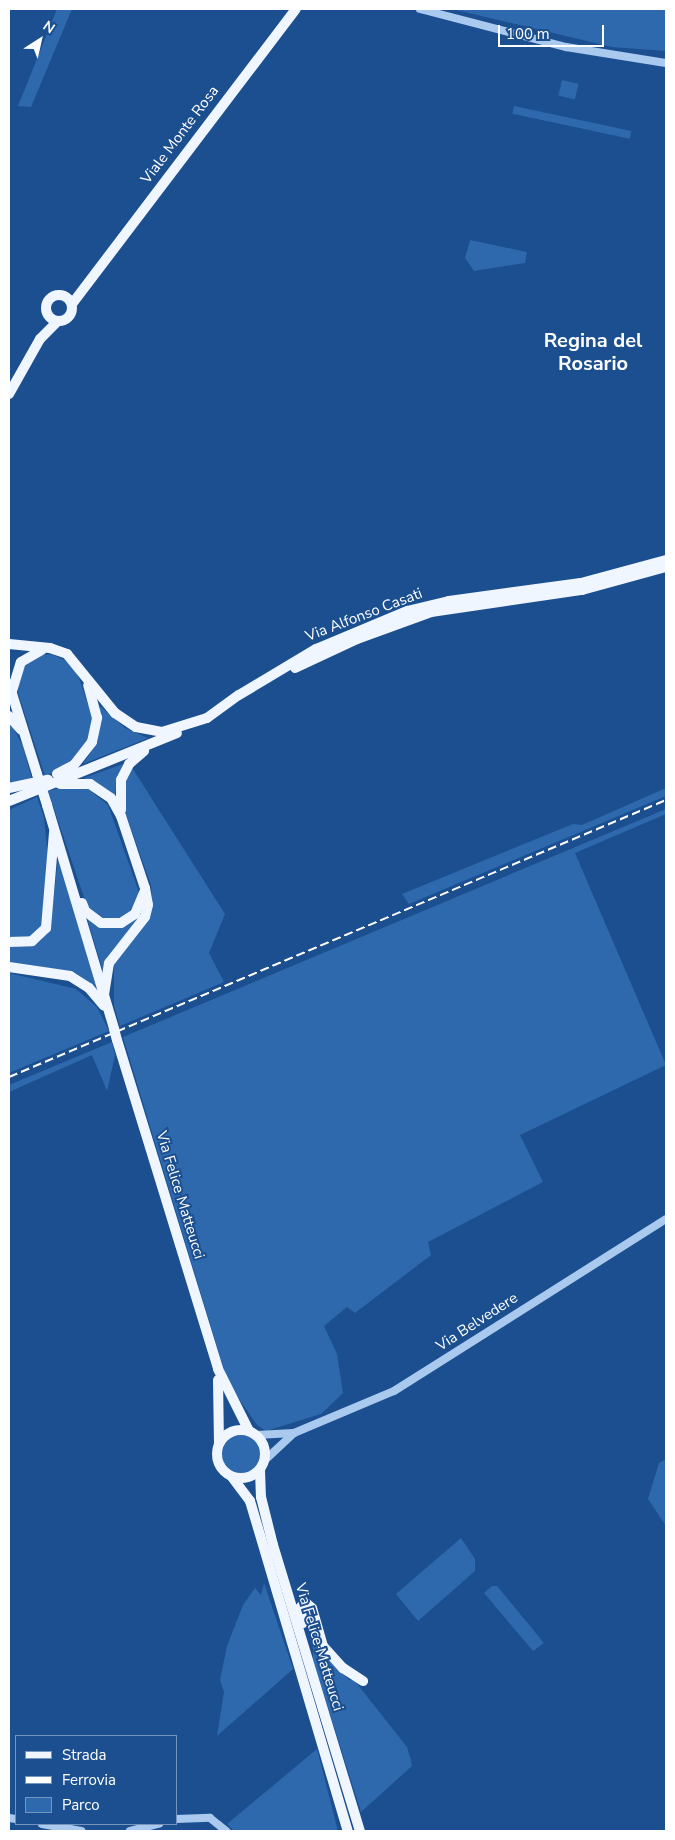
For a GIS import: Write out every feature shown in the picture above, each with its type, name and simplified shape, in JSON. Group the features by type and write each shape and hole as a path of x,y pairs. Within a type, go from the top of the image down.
{"main road":[{"name":"Viale Monte Rosa","path":"40,339 58,321 70,315 72,304 88,279 296,9"},
{"name":"Viale Monte Rosa","path":"9,394 40,339 48,315 47,302 54,296 63,295 88,279"},
{"path":"63,295 72,304"},
{"path":"48,315 58,321"},
{"name":"Via Alfonso Casati","path":"207,718 239,695 316,649 407,611 439,603 581,583 666,560"},
{"name":"Via Alfonso Casati","path":"42,781 69,776 151,745 207,718 321,654 425,614 582,590 666,568"},
{"path":"9,644 50,648 74,660 86,679 115,713 136,727 162,732 207,718"},
{"path":"12,694 15,672 21,662 36,651 50,648"},
{"path":"9,805 24,796 42,781 74,765 92,742 97,718 86,679"},
{"path":"9,684 42,781 72,884 85,910 101,923 112,925 135,914 145,888"},
{"path":"9,716 29,743"},
{"path":"121,816 119,794 124,774 132,761 151,745"},
{"path":"9,788 42,781 75,782 94,785 111,798 121,816 145,888 148,905 145,917 109,964 104,996"},
{"path":"9,800 24,796"},
{"path":"9,942 32,941 46,928 55,826"},
{"name":"Via Felice Matteucci","path":"72,884 108,1011 218,1370 221,1398 217,1459 225,1473 232,1477 250,1502 348,1831"},
{"path":"9,967 24,972 70,976 89,988 108,1011"},
{"name":"Via Felice Matteucci","path":"218,1370 252,1433 265,1449 265,1460"},
{"path":"219,1443 232,1432 252,1433"},
{"path":"232,1477 247,1478 260,1470 265,1460"},
{"name":"Via Felice Matteucci","path":"260,1470 263,1507 360,1831"},
{"path":"308,1660 310,1647 300,1610 305,1602 312,1608 323,1646 343,1668 363,1681"}],"street":[{"path":"420,9 566,47 666,62"},
{"name":"Via Belvedere","path":"252,1433 294,1432 394,1391 666,1219"},
{"name":"Via Belvedere","path":"265,1460 294,1432"},
{"path":"178,1819 210,1818 226,1831"},
{"path":"48,1825 81,1831"},
{"path":"130,1831 155,1825"}],"green space":[{"path":"57,9 72,9 31,107 18,106"},
{"path":"452,9 666,9 666,51 612,47"},
{"path":"562,80 579,84 575,99 558,96"},
{"path":"514,106 631,131 630,139 512,114"},
{"path":"470,240 527,252 525,263 474,271 465,258"},
{"path":"51,654 67,661 77,672 93,719 89,740 79,756 64,768 45,776 18,693 20,674 25,665 35,656"},
{"path":"100,706 125,728 148,738 83,764 98,741"},
{"path":"9,720 23,746 32,780 9,784"},
{"path":"123,764 116,783 115,797 84,778"},
{"path":"131,766 225,914 209,953 224,982 120,1026 114,1006 114,963 152,898 151,885 125,812 123,785"},
{"path":"65,787 87,788 108,805 140,895 126,917 105,920 87,906 48,791"},
{"path":"666,788 666,796 409,904 402,894 573,824 582,825"},
{"path":"37,797 44,818 48,857 42,928 34,936 9,938 9,810"},
{"path":"666,809 666,814 575,853 666,1065 520,1135 543,1182 428,1242 431,1255 355,1313 347,1307 324,1326 337,1354 343,1393 321,1414 266,1431 257,1425 228,1383 123,1037"},
{"path":"58,858 97,989 68,971 9,962 9,946 34,944 50,930"},
{"path":"140,915 103,971 87,918 133,921"},
{"path":"9,973 76,989 97,1007 109,1031 9,1073"},
{"path":"112,1042 115,1055 107,1091 92,1055 9,1092 9,1085"},
{"path":"246,1435 253,1438 259,1444 262,1455 261,1463 253,1472 246,1475 238,1475 231,1472 223,1463 222,1451 225,1444 234,1436"},
{"path":"666,1459 666,1526 648,1499 659,1463"},
{"path":"461,1538 475,1559 475,1571 418,1621 396,1594"},
{"path":"264,1583 293,1669 217,1736 224,1692 220,1680 227,1646 243,1605 255,1588 261,1595"},
{"path":"492,1586 497,1586 544,1643 533,1651 484,1593"},
{"path":"303,1613 308,1613 317,1642 324,1653 349,1680 354,1680 407,1747 411,1760 412,1766 361,1812 313,1660 313,1649"},
{"path":"317,1749 338,1831 234,1831 227,1824"}],"railway":[{"path":"9,1077 666,800"}],"district":[{"name":"Regina del Rosario","path":"593,352"}]}
